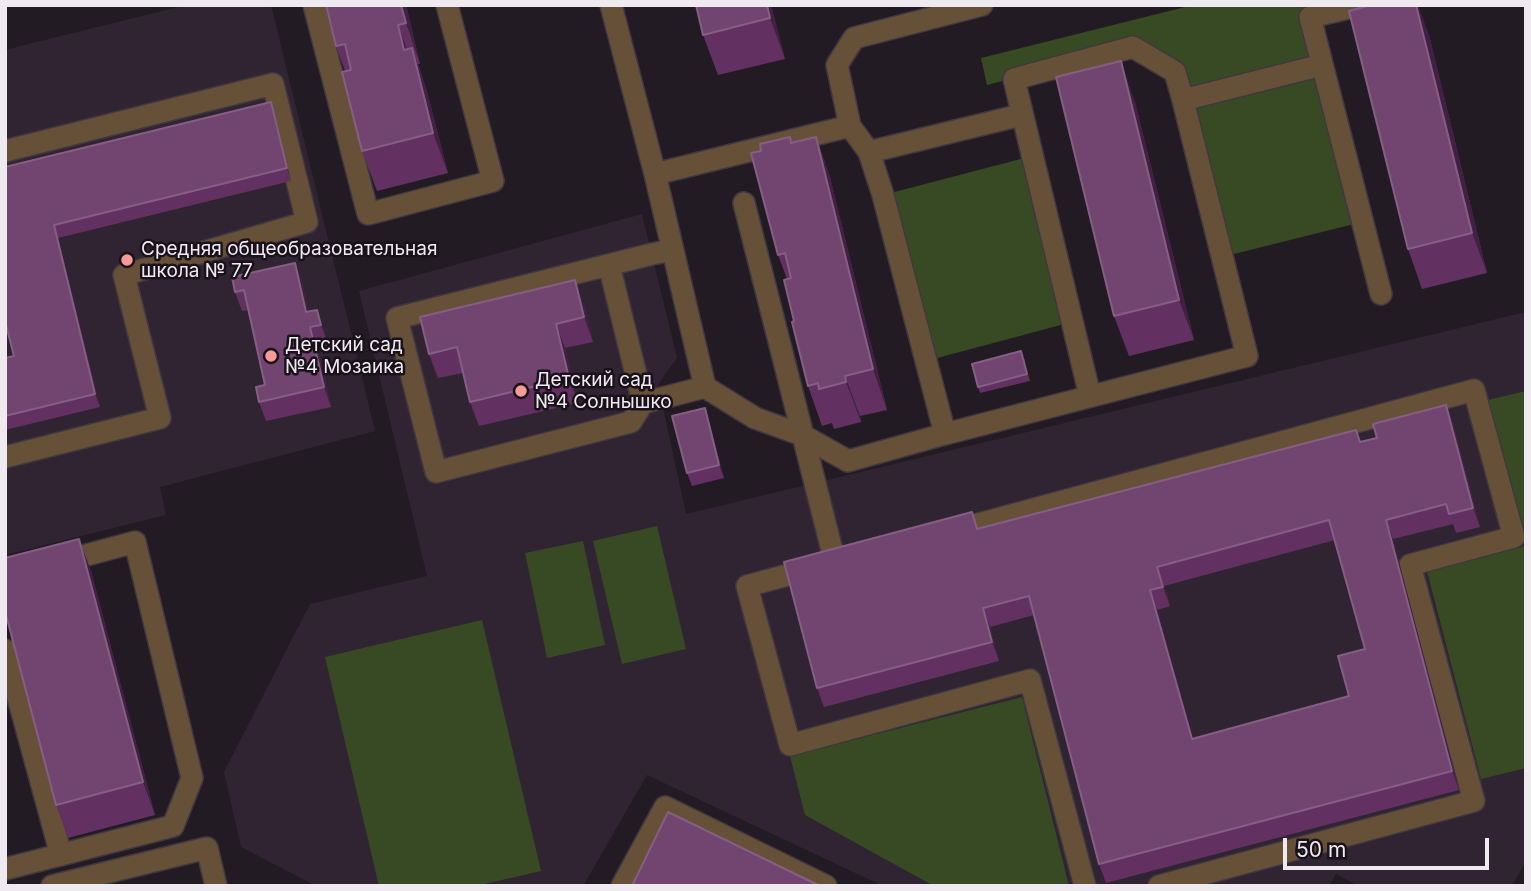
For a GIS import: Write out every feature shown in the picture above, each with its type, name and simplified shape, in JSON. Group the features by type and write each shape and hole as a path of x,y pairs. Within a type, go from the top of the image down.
{"lane":[{"path":"314,5 368,214 493,181 447,5"},
{"path":"611,5 655,174 705,387 755,418 802,435 848,461 1247,356 1175,72 1133,47 1014,79 1090,396"},
{"path":"945,434 883,195 869,152 850,126 837,65 854,37 982,5"},
{"path":"1362,5 1309,11 1381,294"},
{"path":"1183,100 1322,65"},
{"path":"5,151 273,84 307,222 124,275 160,418 5,457"},
{"path":"869,152 1021,115"},
{"path":"655,174 850,126"},
{"path":"744,202 802,435 842,561 747,586 790,745 1030,680 1085,886"},
{"path":"672,250 397,318 436,472 631,422 643,403 705,387"},
{"path":"609,265 643,403"},
{"path":"929,537 1474,390 1514,537 1410,565 1474,801 1159,886"},
{"path":"5,577 135,542 192,778 173,826 5,869"},
{"path":"5,650 61,855"},
{"path":"622,886 665,807 827,886"},
{"path":"52,886 207,848 216,886"}],"shaded area":[{"name":"Средняя общеобразовательная школа № 77","path":"186,5 271,5 375,431 160,487 166,515 5,555 5,50"},
{"path":"642,214 677,358 658,384 686,514 1526,312 1526,861 1512,886 1358,886 1336,874 1329,886 883,886 647,775 583,886 316,886 241,847 224,772 310,604 427,576 359,291"}],"green space":[{"path":"1193,5 1307,5 1362,222 1222,257 1175,72 1133,47 987,85 981,58"},
{"path":"1032,156 1072,322 926,361 883,195"},
{"path":"1526,391 1526,544 1488,400"},
{"path":"657,526 686,649 622,664 593,541"},
{"path":"583,541 605,645 547,658 525,553"},
{"path":"1526,546 1526,768 1481,779 1427,571"},
{"path":"482,620 541,871 476,886 379,886 325,657"},
{"path":"1022,697 1069,886 934,886 805,815 790,756"}],"building":[{"path":"326,5 401,5 406,23 398,25 404,50 412,48 433,133 362,151 342,72 351,70 345,44 336,46"},
{"path":"696,5 767,5 770,18 703,35"},
{"path":"1371,5 1416,5 1472,233 1408,249 1349,11"},
{"path":"1121,61 1179,300 1114,316 1056,77"},
{"path":"271,102 287,168 54,225 95,394 5,416 5,358 14,356 5,321 5,167"},
{"path":"790,137 791,143 816,137 873,369 845,376 846,382 819,389 818,383 808,386 784,280 791,278 785,253 778,255 751,153 761,151 760,144"},
{"path":"295,263 306,312 317,310 321,325 310,327 324,387 259,402 256,387 265,385 244,290 235,292 232,277"},
{"path":"575,280 584,317 556,324 569,378 470,402 457,347 429,354 420,317"},
{"path":"1021,351 1027,374 978,387 972,364"},
{"path":"1446,405 1473,508 1449,514 1446,504 1386,520 1452,771 1099,864 1029,596 983,608 992,642 817,688 784,562 972,512 977,529 1356,430 1360,442 1377,438 1373,424","holes":["1329,520 1365,649 1338,656 1349,696 1192,739 1150,590 1163,587 1157,567"]},
{"path":"705,408 719,465 687,473 672,416"},
{"path":"79,539 143,782 56,805 5,611 5,558"},
{"path":"668,812 820,886 632,886"}],"place":[{"name":"Средняя общеобразовательная школа № 77","path":"127,260"},
{"name":"Детский сад №4 Мозаика","path":"271,356"},
{"name":"Детский сад №4 Солнышко","path":"521,391"}]}
